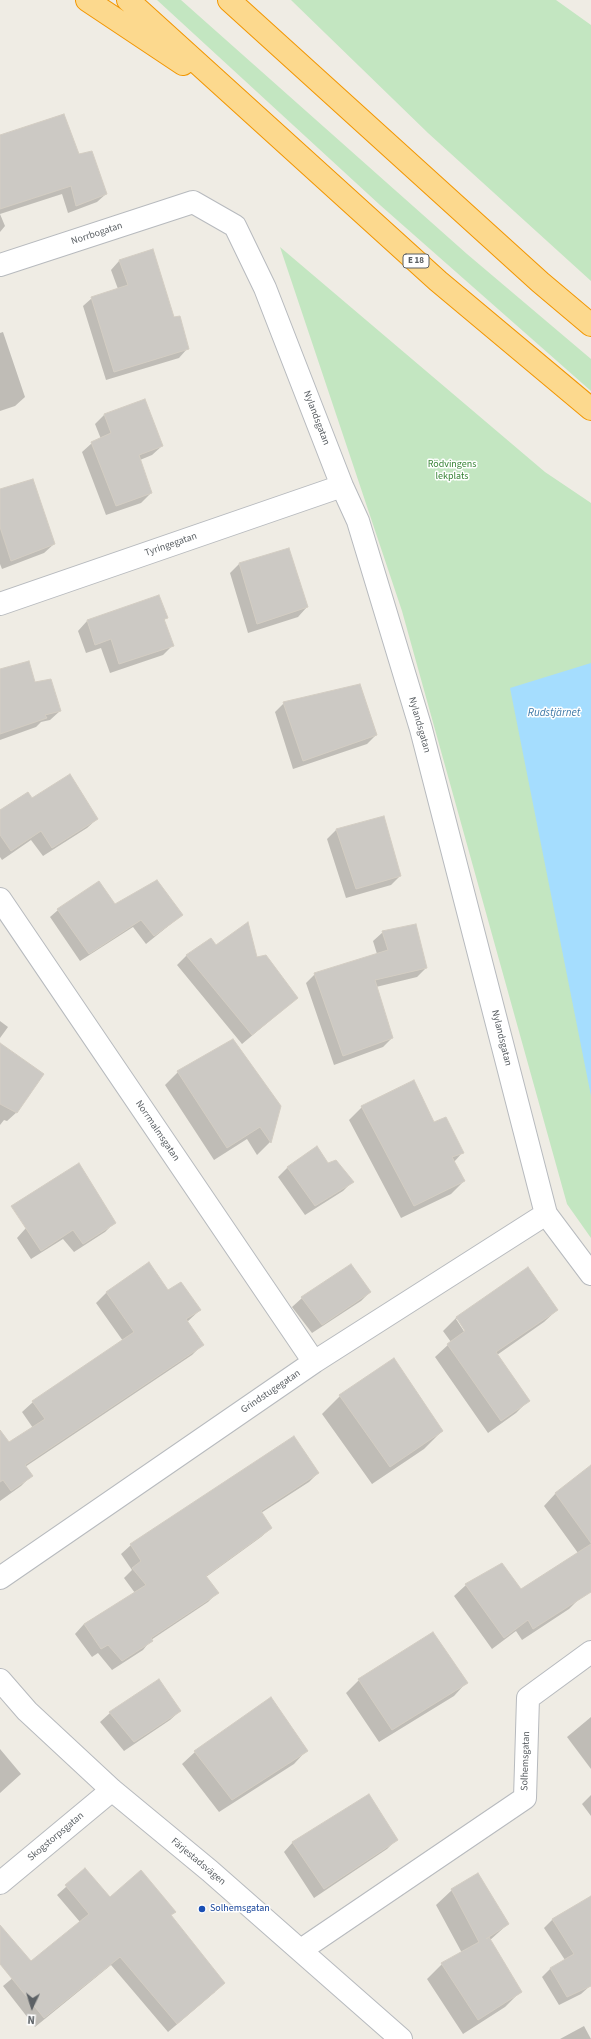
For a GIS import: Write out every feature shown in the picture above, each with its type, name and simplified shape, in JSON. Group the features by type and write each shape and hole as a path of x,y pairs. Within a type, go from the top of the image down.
{"highway":[{"path":"87,0 246,106"},
{"name":"E 18","path":"128,0 438,281 591,410"},
{"path":"229,0 540,282 591,325"}],"street":[{"name":"Norrbogatan","path":"0,265 193,202"},
{"name":"Nylandsgatan","path":"193,202 235,226 265,288 342,486 358,521 421,729 546,1214 591,1274"},
{"name":"Tyringegatan","path":"0,604 342,486"},
{"name":"Norrmalmsgatan","path":"0,899 314,1362"},
{"name":"Grindstugegatan","path":"0,1578 314,1362 546,1214"},
{"name":"Solhemsgatan","path":"300,1950 525,1798 528,1698 591,1652"},
{"name":"Färjestadsvägen","path":"0,1680 27,1711 112,1790 210,1871 401,2039"},
{"name":"Skogstorpsgatan","path":"0,1883 112,1790"}],"green space":[{"path":"157,0 181,0 467,254 591,359 591,391 380,205"},
{"path":"291,0 556,0 591,25 591,281 428,133"},
{"name":"Rödvingens lekplats","path":"280,247 545,472 591,503 591,1238 567,1204 402,611"}],"water":[{"name":"Rudstjärnet","path":"591,663 591,1096 510,688"}],"building":[{"path":"64,114 79,154 92,151 107,194 76,206 71,186 0,209 0,135"},
{"path":"153,249 174,317 180,316 189,349 114,372 91,297 128,285 119,260"},
{"path":"145,399 163,446 139,455 152,493 116,506 91,442 111,433 104,414"},
{"path":"33,479 55,544 11,561 0,527 0,489"},
{"path":"289,548 308,607 257,624 239,563"},
{"path":"159,595 168,618 164,619 174,646 119,664 111,639 95,645 87,620"},
{"path":"29,661 35,682 51,679 61,711 45,715 47,718 0,734 0,669"},
{"path":"360,684 377,735 303,761 283,702"},
{"path":"70,774 98,819 52,848 41,831 11,851 0,835 0,810 28,792 32,798"},
{"path":"384,816 401,876 356,889 336,829"},
{"path":"157,880 183,915 154,936 141,920 89,954 57,909 99,881 115,904"},
{"path":"248,922 257,957 266,955 298,998 252,1035 186,955 211,938 216,945"},
{"path":"416,924 427,968 375,980 393,1038 343,1056 314,973 388,950 382,931"},
{"path":"233,1039 281,1106 271,1143 260,1127 227,1148 177,1071"},
{"path":"0,1043 44,1074 17,1113 0,1104"},
{"path":"414,1080 434,1122 446,1117 464,1153 452,1157 465,1181 414,1206 361,1106"},
{"path":"317,1146 328,1163 336,1160 354,1182 315,1206 287,1167"},
{"path":"79,1163 116,1223 83,1244 73,1230 41,1251 11,1206"},
{"path":"149,1262 168,1290 181,1282 201,1310 186,1319 204,1345 25,1465 33,1476 11,1491 3,1480 0,1482 0,1430 9,1442 45,1419 32,1401 134,1332 106,1292"},
{"path":"351,1264 371,1292 322,1325 301,1297"},
{"path":"528,1267 558,1310 496,1352 530,1401 501,1421 447,1344 465,1331 456,1317"},
{"path":"394,1358 443,1431 390,1467 339,1395"},
{"path":"294,1436 319,1473 261,1511 272,1528 206,1576 219,1593 151,1638 153,1641 122,1661 108,1645 101,1649 84,1624 146,1585 132,1568 141,1561 130,1544"},
{"path":"591,1465 591,1543 555,1493"},
{"path":"591,1544 591,1592 533,1629 528,1620 504,1638 465,1584 502,1563 521,1589"},
{"path":"433,1632 468,1683 392,1730 358,1679"},
{"path":"159,1679 181,1711 134,1742 109,1712"},
{"path":"271,1697 308,1751 232,1800 194,1751"},
{"path":"369,1794 398,1840 324,1889 292,1842"},
{"path":"85,1868 110,1897 141,1870 176,1912 171,1915 225,1983 177,2024 120,1957 44,2018 0,1964 0,1925 31,1961 89,1914 65,1885"},
{"path":"478,1873 509,1924 489,1937 522,1992 478,2020 441,1963 479,1942 451,1889"},
{"path":"591,1896 591,1986 567,1997 550,1968 574,1954 552,1919"}],"place":[{"name":"Solhemsgatan","path":"202,1909"}]}
